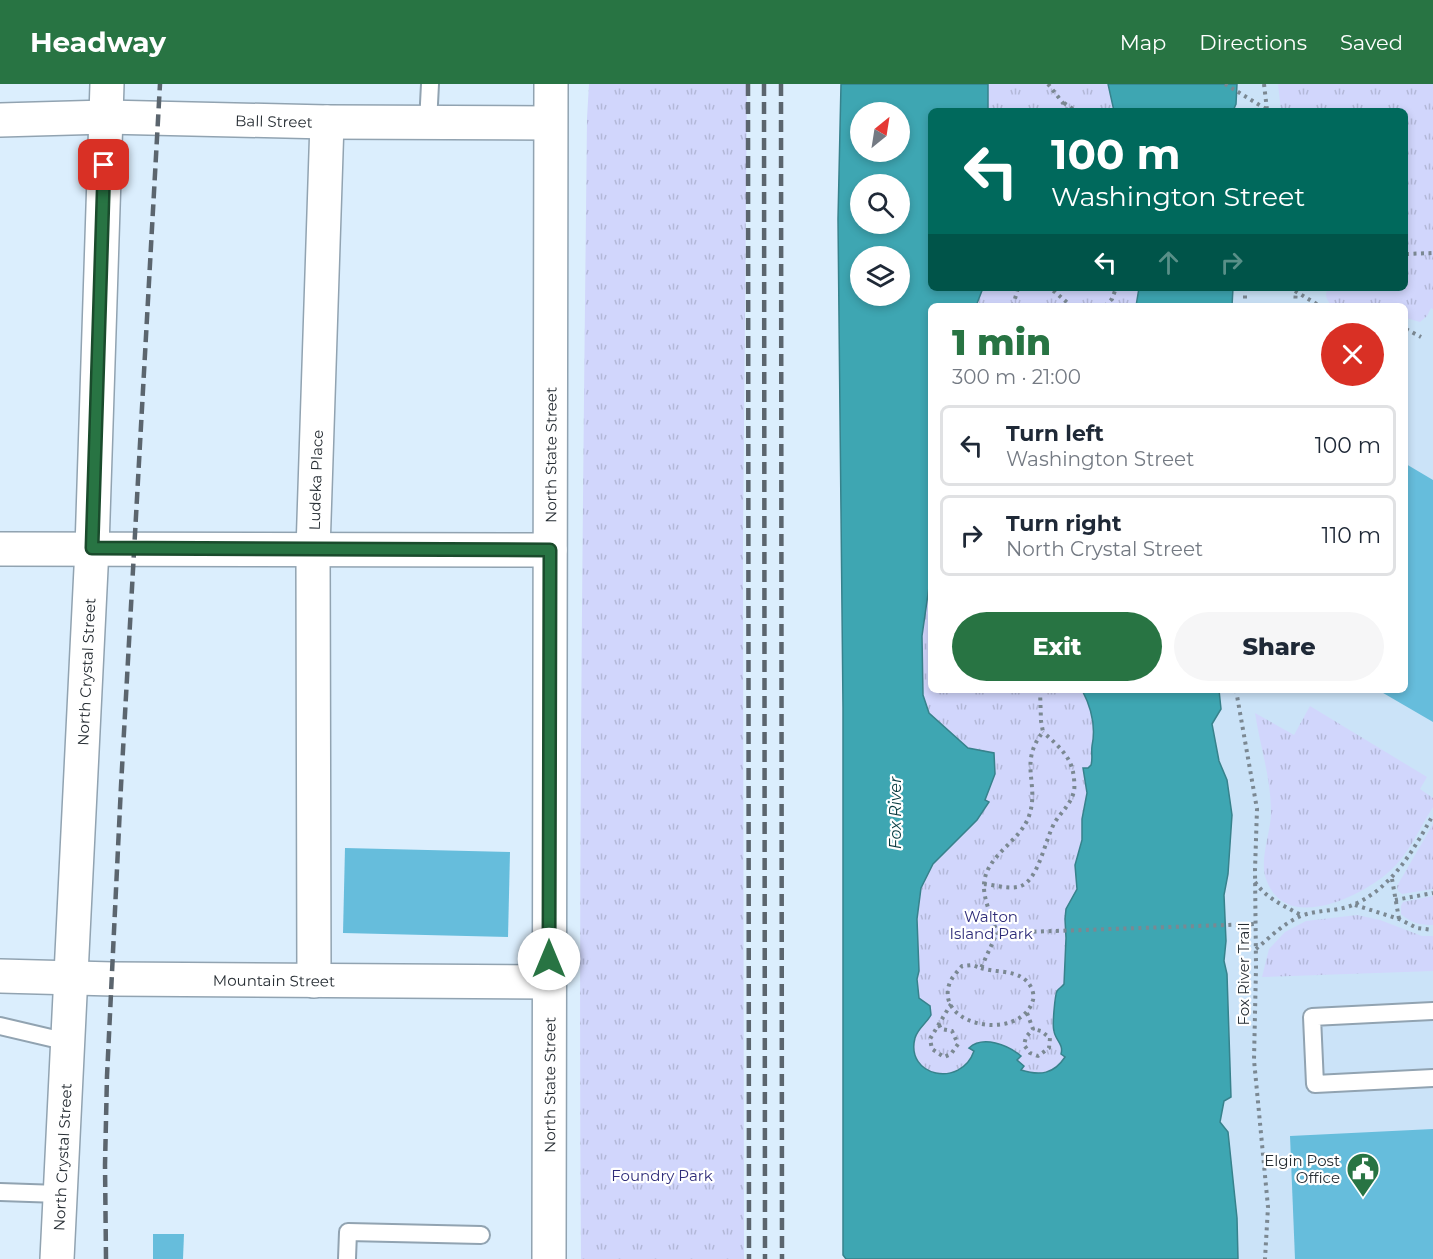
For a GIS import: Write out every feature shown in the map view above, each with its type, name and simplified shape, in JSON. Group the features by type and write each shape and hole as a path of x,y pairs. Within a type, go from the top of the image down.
{"street":[{"name":"North Crystal Street","path":"57,1259 92,548 106,84"},
{"name":"North State Street","path":"549,1259 551,84"},
{"name":"Ball Street","path":"0,120 106,117 327,122 550,123"},
{"name":"Ludeka Place","path":"314,981 313,550 327,122"},
{"path":"0,549 550,550"},
{"name":"Mountain Street","path":"0,976 548,982"}],"lane":[{"path":"428,123 430,84"},
{"path":"1433,1011 1312,1017 1315,1084 1433,1078"},
{"path":"0,1026 68,1042"},
{"path":"0,1192 59,1194"},
{"path":"347,1259 348,1232 481,1235"}],"path":[{"path":"1048,84 1066,108"},
{"path":"1225,84 1264,108"},
{"path":"1264,84 1267,108"},
{"path":"1063,103 1071,108"},
{"path":"1408,254 1433,253"},
{"path":"1053,291 1068,303"},
{"path":"1297,291 1315,303"},
{"path":"1408,330 1420,337"},
{"path":"984,884 1010,887 1021,886 1028,881 1034,874 1055,821 1066,808 1074,790 1073,771 1069,761 1060,747 1043,732 1040,693"},
{"name":"Fox River Trail","path":"1237,693 1257,809 1254,1060 1268,1206 1265,1259"},
{"path":"981,968 997,933 984,884 988,870 997,856 1022,830 1029,816 1033,800 1030,759 1033,744 1043,732"},
{"path":"1256,949 1275,932 1302,915 1354,905 1392,878 1433,815"},
{"path":"1392,878 1399,919"},
{"path":"1255,882 1276,902 1302,915"},
{"path":"1395,900 1433,893"},
{"path":"1354,905 1399,919 1417,928 1433,930"},
{"path":"997,933 1255,924"},
{"path":"972,965 981,968 995,972 1014,973 1030,986 1034,995 1022,1018 1010,1022 983,1025 960,1015 951,1004 948,986 962,966 972,965"},
{"path":"939,1025 940,1029 952,1031 958,1044 951,1054 944,1057 936,1053 930,1044 930,1039 951,1004"},
{"path":"1027,1012 1033,1029"},
{"path":"1033,1029 1041,1030 1050,1038 1049,1048 1038,1056 1030,1053 1024,1045 1026,1037 1033,1029"}],"shaded area":[{"path":"1237,84 1433,84 1433,1259 1238,1259 1237,1218 1228,1133 1220,1122 1224,1100 1231,1097 1227,974 1224,961 1226,941 1224,895 1228,874 1232,815 1227,780 1219,761 1212,724 1221,709 1219,693 1408,693 1408,303 1232,303 1233,291 1408,291 1408,108 1234,108"}],"green space":[{"name":"Foundry Park","path":"589,84 747,84 743,543 744,1259 581,1259 581,688"},
{"path":"988,84 1108,84 1113,108 988,108"},
{"path":"1278,84 1433,84 1433,309 1431,308 1420,322 1408,319 1408,303 1330,303 1326,295 1327,291 1408,291 1408,108 1281,108"},
{"path":"982,291 1138,291 1136,303 977,303"},
{"name":"Walton Island Park","path":"928,589 928,693 1084,693 1091,707 1094,749 1091,764 1088,768 1083,768 1087,793 1082,840 1075,865 1077,889 1066,909 1064,984 1054,1032 1066,1057 1048,1072 1027,1072 974,1050 960,1068 941,1074 931,1073 917,1060 914,1042 916,1034 929,1018 930,1006 919,999 917,979 919,971 917,919 921,888 933,864 977,820 989,803 985,800 995,774 994,753 968,748 929,713 923,695 922,636"},
{"path":"1310,706 1427,777 1420,789 1433,798 1433,807 1408,849 1390,871 1361,891 1343,899 1324,905 1306,907 1289,905 1276,896 1266,879 1264,863 1271,799 1255,713 1294,735"},
{"path":"1433,824 1433,889 1402,894 1398,891 1397,886"},
{"path":"1433,896 1433,925 1416,923 1401,914 1403,902"},
{"path":"1357,915 1380,920 1422,936 1433,936 1433,971 1262,977 1269,949 1285,932 1306,921"}],"water":[{"name":"Fox River","path":"841,84 988,84 988,108 928,108 928,291 982,291 977,303 928,303 928,594 922,636 923,695 929,713 968,748 994,753 995,774 985,800 989,802 977,820 933,864 921,888 917,919 919,971 917,979 919,998 930,1006 931,1015 916,1035 914,1051 918,1062 926,1069 936,1073 958,1070 967,1063 974,1051 969,1048 981,1042 1003,1045 1016,1052 1021,1056 1017,1060 1024,1066 1021,1070 1028,1072 1046,1072 1061,1063 1065,1057 1061,1054 1053,1023 1057,991 1064,984 1066,909 1077,889 1075,865 1082,840 1082,819 1087,793 1083,768 1088,768 1092,760 1093,724 1083,693 1219,693 1221,709 1212,724 1219,761 1227,780 1232,815 1228,874 1224,895 1226,941 1224,961 1227,974 1231,1097 1224,1101 1220,1122 1228,1132 1237,1218 1238,1259 846,1259 843,1255 843,708 838,219"},
{"path":"1108,84 1237,84 1234,108 1113,108"},
{"path":"1138,291 1233,291 1232,303 1136,303"}],"building":[{"path":"1408,465 1433,480 1433,722 1383,693 1408,693"},
{"path":"345,848 510,852 508,937 343,933"},
{"name":"Elgin Post Office","path":"1433,1129 1433,1259 1295,1259 1290,1136"},
{"path":"153,1234 184,1234 183,1259 153,1259"}],"railway":[{"path":"106,1259 107,1076 160,84"},
{"path":"748,84 749,1259"},
{"path":"764,84 765,1259"},
{"path":"781,84 782,1259"}],"place":[{"name":"Elgin Post Office","path":"1363,1198"}],"route":[{"path":"104,165 92,548 135,550 550,550 549,959"}]}
